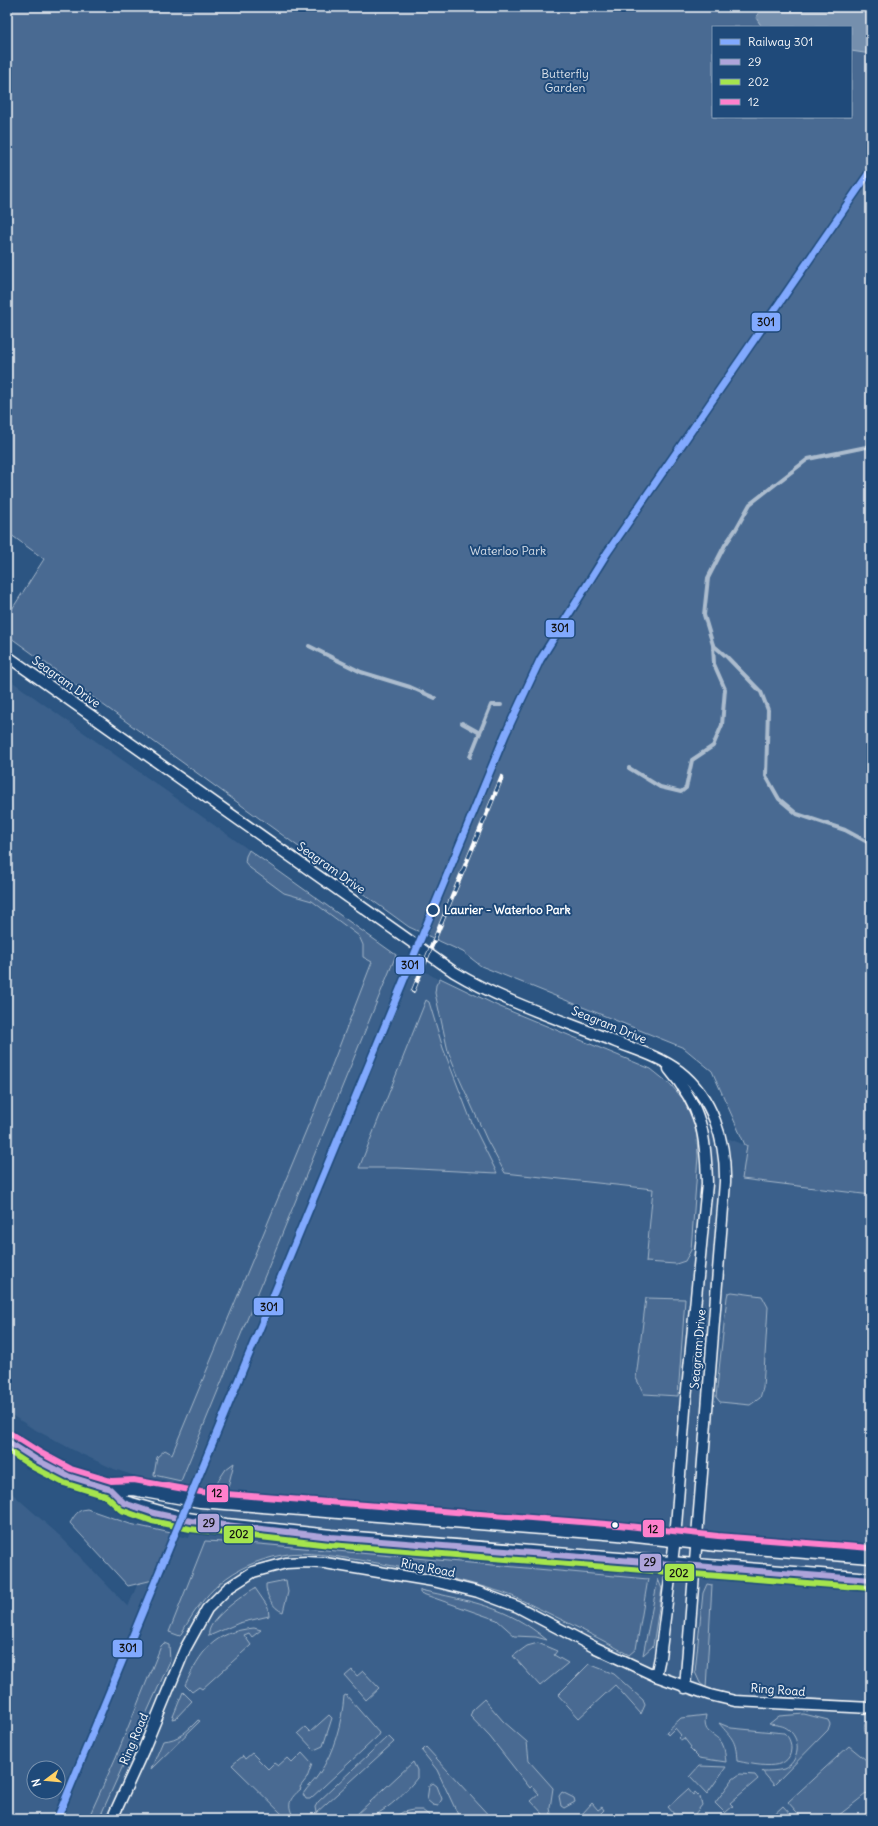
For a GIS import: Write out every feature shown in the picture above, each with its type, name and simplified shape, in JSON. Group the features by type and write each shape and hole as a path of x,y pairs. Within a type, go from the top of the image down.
{"main road":[{"path":"7,1442 68,1476 110,1489 133,1488 200,1500 871,1556"},
{"path":"110,1489 124,1503 154,1513 192,1521 331,1537 871,1580"}],"street":[{"name":"Seagram Drive","path":"7,656 469,981 498,995 662,1062 679,1071 697,1089 706,1103 717,1126 726,1164 698,1513 696,1566"},
{"name":"Seagram Drive","path":"662,1062 680,1082 694,1105 701,1123 706,1151 707,1184 685,1410 673,1564"},
{"name":"Ring Road","path":"112,1819 143,1751 198,1621 214,1600 228,1588 253,1572 274,1566 306,1562 325,1563 433,1581 478,1592 518,1607 596,1648 656,1676 685,1688 736,1701 871,1708"},
{"path":"656,1676 673,1564"},
{"path":"685,1688 696,1566"}],"shaded area":[{"path":"761,7 871,7 871,54 852,51 852,26 761,26 756,18"},
{"path":"7,678 387,948 439,980 477,1007 688,1123 745,1145 871,1170 871,1819 7,1819 7,1489 60,1536 128,1607 159,1532 189,1538 209,1490 148,1480 114,1469 75,1451 32,1428 7,1412"}],"green space":[{"name":"Waterloo Park","path":"7,7 871,7 871,1195 742,1179 747,1145 745,1145 712,1071 684,1048 481,966 463,952 409,927 7,635 7,617 44,559 7,532"},
{"path":"249,850 396,955 181,1481 154,1475 157,1457 165,1450 172,1454 315,1109 372,962 363,957 363,945 359,936 312,901 284,893 250,868 245,862"},
{"path":"440,978 498,1006 651,1069 671,1085 683,1099 692,1118 697,1136 698,1156 691,1250 685,1261 676,1264 646,1262 653,1189 505,1173 487,1140 448,1051 435,993 436,985"},
{"path":"426,1000 429,1002 443,1048 472,1123 497,1173 398,1168 359,1168"},
{"path":"732,1292 762,1296 768,1307 763,1388 760,1398 750,1405 720,1402 716,1397 727,1297 728,1293"},
{"path":"646,1298 685,1299 678,1396 644,1394 636,1378"},
{"path":"234,1463 228,1487 216,1484 226,1469"},
{"path":"87,1509 130,1524 171,1533 153,1580 128,1586 70,1523 75,1515"},
{"path":"205,1541 259,1544 648,1579 636,1649 629,1655 546,1612 501,1592 467,1582 413,1570 360,1560 301,1553 282,1555 264,1560 233,1573 209,1594 189,1620 180,1636 169,1632"},
{"path":"658,1579 662,1589 653,1646 643,1655"},
{"path":"286,1580 288,1592 283,1612 276,1608 270,1601 266,1584"},
{"path":"707,1584 712,1585 706,1688 700,1683 695,1672 703,1593"},
{"path":"255,1588 268,1607 269,1616 239,1623 209,1636 209,1630 219,1616 234,1602"},
{"path":"420,1590 487,1606 517,1619 547,1640 536,1637 515,1636 497,1620 420,1593"},
{"path":"254,1628 261,1630 252,1637 249,1633 244,1635 251,1645 202,1689 199,1687 192,1692 185,1685 197,1662 210,1645 228,1634"},
{"path":"164,1643 169,1645 170,1661 99,1819 88,1819 116,1757 161,1646"},
{"path":"538,1643 557,1651 554,1655 568,1663 540,1686 513,1656 527,1646"},
{"path":"589,1664 614,1674 643,1700 645,1705 641,1714 615,1685 579,1718 558,1695"},
{"path":"352,1670 357,1676 363,1671 379,1688 366,1700 345,1676"},
{"path":"183,1692 192,1701 176,1718 172,1719"},
{"path":"346,1695 379,1733 377,1737 310,1799 306,1799 303,1794 316,1779 333,1747 339,1726 344,1696"},
{"path":"484,1699 503,1721 527,1742 529,1761 553,1788 550,1808 552,1819 539,1819 543,1814 531,1801 539,1794 532,1786 530,1788 490,1737 470,1716 473,1709"},
{"path":"804,1714 828,1720 830,1724 828,1730 774,1785 762,1771 781,1770 789,1766 796,1756 797,1745 796,1740 787,1728 769,1724 779,1716"},
{"path":"329,1715 332,1718 323,1746 314,1750 298,1733 305,1727 310,1732"},
{"path":"706,1715 705,1721 707,1729 722,1743 726,1762 699,1758 690,1749 691,1747 684,1738 681,1740 678,1738 681,1735 675,1728 668,1735 666,1732 681,1718"},
{"path":"198,1720 200,1721 151,1769 163,1741 178,1737"},
{"path":"866,1721 871,1721 871,1740 865,1731 864,1726"},
{"path":"719,1723 731,1728 784,1733 791,1744 789,1757 784,1762 769,1766 737,1761 736,1748 730,1736"},
{"path":"387,1737 394,1742 316,1813 315,1807 318,1802"},
{"path":"849,1746 871,1764 871,1790 834,1819 803,1819 788,1802"},
{"path":"426,1747 492,1819 460,1819 437,1770 422,1751"},
{"path":"252,1753 268,1769 274,1763 278,1766 287,1758 292,1763 302,1753 312,1764 307,1778 300,1787 301,1789 290,1802 290,1810 295,1819 287,1819 232,1765 243,1756 245,1759"},
{"path":"413,1762 417,1770 417,1778 406,1791 399,1798 375,1815 359,1819 356,1815"},
{"path":"699,1766 726,1767 707,1794 690,1776"},
{"path":"740,1774 755,1775 758,1779 730,1803 733,1806 725,1813 715,1803 733,1779"},
{"path":"433,1783 437,1786 442,1799 438,1806 433,1805 427,1800 429,1786"},
{"path":"688,1789 693,1795 695,1792 700,1797 702,1805 691,1819 668,1819 674,1814 668,1807"},
{"path":"562,1792 574,1798 575,1802 564,1808 561,1806 559,1796"},
{"path":"592,1803 598,1810 602,1807 604,1810 601,1813 607,1819 585,1819 582,1814"},
{"path":"783,1806 795,1819 769,1819"},
{"path":"422,1810 434,1819 391,1819 403,1812"}],"waterway":[{"path":"871,446 808,459 750,504 725,545 708,578 704,615 713,645 727,657 761,692 768,710 766,776 779,799 797,814 845,830 871,844"},
{"path":"629,768 660,787 681,792 686,788 692,760 713,746 722,725 725,689 714,664 713,645"},
{"path":"309,646 361,672 410,687 435,698"},
{"path":"470,757 491,705 501,705"},
{"path":"462,723 480,733"}],"railway":[{"path":"413,991 502,777"}],"rail line":[{"name":"301","path":"57,1819 505,735 540,660 607,553 871,170"}],"transit line":[{"name":"12","path":"11,1434 41,1453 71,1469 111,1481 134,1480 201,1492 619,1525 718,1536 871,1548"},
{"name":"29","path":"7,1441 37,1460 68,1476 110,1489 124,1503 154,1513 191,1521 331,1537 871,1580"},
{"name":"202","path":"7,1450 33,1467 64,1483 106,1496 121,1510 152,1521 190,1529 330,1545 870,1588"}],"place":[{"name":"Laurier - Waterloo Park","path":"433,910"}],"park label":[{"name":"Butterfly Garden","path":"565,81"}]}
